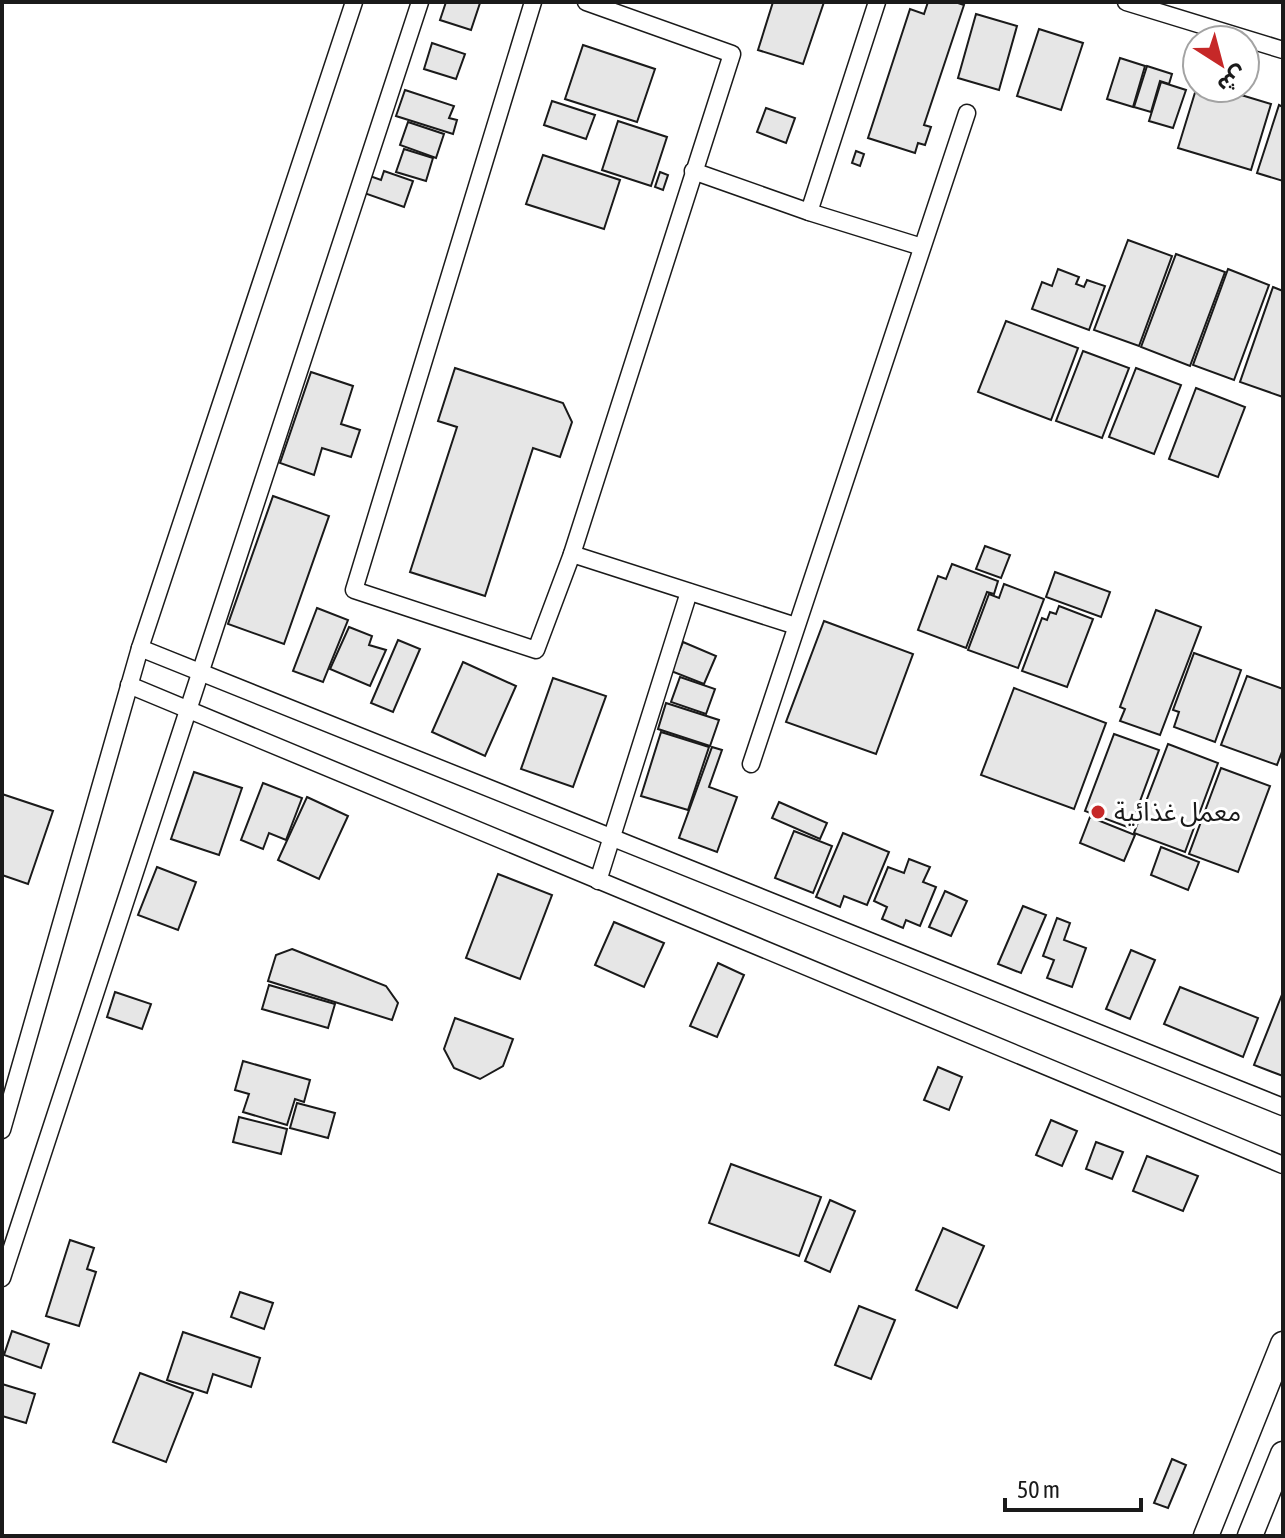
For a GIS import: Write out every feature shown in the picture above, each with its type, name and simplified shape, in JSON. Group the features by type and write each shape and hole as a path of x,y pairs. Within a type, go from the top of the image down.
{"street":[{"path":"2,1130 140,648 354,2"},
{"path":"2,1278 420,2"},
{"path":"533,2 354,590 536,650 572,554 732,54 586,2"},
{"path":"809,212 877,2"},
{"path":"1126,2 1283,50"},
{"path":"751,764 967,113"},
{"path":"693,171 922,247"},
{"path":"572,554 796,626"},
{"path":"598,881 689,592"},
{"path":"140,648 1283,1107"},
{"path":"129,685 1283,1165"},
{"path":"1206,1536 1283,1344"},
{"path":"1250,1536 1283,1454"}],"building":[{"path":"446,2 480,3 471,30 440,20"},
{"path":"773,2 824,2 803,64 758,50"},
{"path":"928,2 964,5 924,125 931,127 925,145 918,143 915,153 868,138 910,9 924,14"},
{"path":"976,14 1017,26 999,90 958,78"},
{"path":"1039,29 1083,43 1061,110 1017,96"},
{"path":"432,43 465,54 456,79 424,69"},
{"path":"583,45 655,69 637,122 565,99"},
{"path":"1120,58 1145,66 1133,107 1107,99"},
{"path":"1147,66 1172,74 1169,84 1160,81 1151,112 1134,107"},
{"path":"1161,82 1181,88 1181,104 1173,128 1149,121"},
{"path":"405,90 454,106 449,118 457,120 453,134 396,116"},
{"path":"552,101 595,115 586,139 544,125"},
{"path":"1261,101 1271,104 1251,170 1178,148 1191,104 1261,104"},
{"path":"1279,105 1283,107 1283,181 1257,173"},
{"path":"766,108 795,118 786,143 757,132"},
{"path":"618,121 667,137 651,186 602,170"},
{"path":"408,122 444,134 436,158 400,145"},
{"path":"404,149 433,158 426,181 396,172"},
{"path":"856,151 864,154 860,166 852,163"},
{"path":"543,155 620,180 604,229 526,204"},
{"path":"384,171 413,181 404,207 364,193 370,176 381,180"},
{"path":"660,172 668,175 663,190 655,187"},
{"path":"1128,240 1172,256 1139,346 1094,330"},
{"path":"1176,254 1225,272 1190,366 1141,347"},
{"path":"1058,269 1079,277 1076,284 1084,287 1087,280 1105,286 1089,330 1032,309 1042,282 1052,286"},
{"path":"1228,269 1269,285 1234,380 1193,365"},
{"path":"1273,287 1283,291 1283,397 1240,382"},
{"path":"1006,321 1078,348 1051,420 978,392"},
{"path":"1083,351 1129,368 1102,438 1056,421"},
{"path":"455,368 563,403 572,422 560,457 533,448 485,596 410,572 457,427 438,421"},
{"path":"1136,368 1181,385 1154,454 1109,437"},
{"path":"311,372 353,386 341,424 360,430 351,457 322,448 314,475 280,463"},
{"path":"1196,388 1245,407 1218,477 1169,459"},
{"path":"273,496 329,516 284,644 228,624"},
{"path":"985,546 1010,555 1001,578 976,569"},
{"path":"952,564 998,581 994,594 987,592 966,648 918,630 938,576 946,579"},
{"path":"1055,572 1110,592 1101,617 1046,597"},
{"path":"1004,584 1044,599 1018,668 968,650 989,594 999,598"},
{"path":"1059,606 1093,619 1067,687 1022,671 1042,618 1047,620 1050,612 1056,614"},
{"path":"317,608 348,620 323,682 293,671"},
{"path":"1156,610 1201,627 1160,735 1120,721 1125,709 1120,707"},
{"path":"824,621 913,654 876,754 786,722"},
{"path":"349,627 372,636 369,645 386,650 370,686 330,669"},
{"path":"398,640 420,649 393,712 371,703"},
{"path":"683,642 716,656 704,684 671,671"},
{"path":"1194,653 1241,670 1215,742 1174,727 1179,712 1173,710"},
{"path":"463,662 516,686 485,756 432,732"},
{"path":"1247,676 1283,689 1283,749 1277,765 1221,745"},
{"path":"680,677 715,689 706,714 671,702"},
{"path":"553,678 606,696 573,787 521,769"},
{"path":"1014,688 1106,723 1074,809 981,775"},
{"path":"666,703 719,720 710,746 658,729"},
{"path":"661,732 709,747 688,810 641,796"},
{"path":"1114,734 1159,750 1130,828 1085,811"},
{"path":"1168,744 1218,763 1185,852 1134,833"},
{"path":"712,747 722,750 709,787 737,797 717,852 679,838"},
{"path":"1221,768 1270,786 1238,872 1189,854"},
{"path":"194,772 242,788 219,855 171,839"},
{"path":"263,783 302,798 286,840 269,833 263,849 241,840"},
{"path":"2,794 53,811 28,884 2,875"},
{"path":"307,797 348,816 319,879 278,860"},
{"path":"779,802 827,823 820,839 772,818"},
{"path":"1090,817 1135,835 1124,861 1080,843"},
{"path":"794,831 832,846 813,893 775,878"},
{"path":"843,833 889,852 867,905 844,896 840,907 816,897"},
{"path":"1161,847 1199,862 1188,890 1151,875"},
{"path":"909,859 930,867 923,882 936,887 920,926 906,920 903,928 882,919 887,907 874,901 888,867 904,873"},
{"path":"157,867 196,882 178,930 138,915"},
{"path":"498,874 552,895 520,979 466,958"},
{"path":"945,891 967,901 951,936 929,927"},
{"path":"1023,906 1046,915 1021,973 998,964"},
{"path":"1057,918 1070,923 1064,940 1086,948 1072,987 1047,978 1054,960 1043,956"},
{"path":"614,922 664,943 644,987 595,965"},
{"path":"292,949 386,986 398,1003 392,1020 268,981 276,955"},
{"path":"1131,950 1155,960 1130,1019 1106,1009"},
{"path":"718,963 744,975 717,1037 690,1026"},
{"path":"269,985 335,1004 328,1028 262,1009"},
{"path":"1180,987 1258,1018 1243,1057 1164,1024"},
{"path":"115,992 151,1004 142,1029 107,1017"},
{"path":"1283,992 1283,1076 1254,1065"},
{"path":"455,1018 513,1039 503,1066 480,1079 454,1068 444,1049"},
{"path":"243,1061 310,1080 304,1102 295,1099 287,1125 243,1112 249,1094 235,1090"},
{"path":"938,1067 962,1077 949,1110 924,1100"},
{"path":"297,1103 335,1113 328,1138 290,1128"},
{"path":"239,1117 287,1129 281,1154 233,1142"},
{"path":"1051,1120 1077,1131 1062,1166 1036,1155"},
{"path":"1096,1142 1123,1152 1112,1179 1086,1169"},
{"path":"1147,1156 1198,1176 1183,1211 1133,1191"},
{"path":"731,1164 821,1197 799,1256 709,1223"},
{"path":"830,1200 855,1211 830,1272 805,1261"},
{"path":"943,1228 984,1246 957,1308 916,1290"},
{"path":"70,1240 94,1248 87,1269 96,1272 79,1326 46,1316"},
{"path":"240,1292 273,1303 264,1329 231,1317"},
{"path":"859,1306 895,1320 871,1379 835,1365"},
{"path":"12,1331 49,1344 41,1368 4,1355"},
{"path":"183,1332 260,1358 251,1387 213,1374 207,1393 167,1380"},
{"path":"140,1373 193,1393 166,1462 113,1442"},
{"path":"2,1384 35,1394 26,1423 2,1416"},
{"path":"1172,1459 1186,1465 1168,1508 1154,1503"}],"place":[{"name":"معمل غذائية","path":"1098,812"}]}
